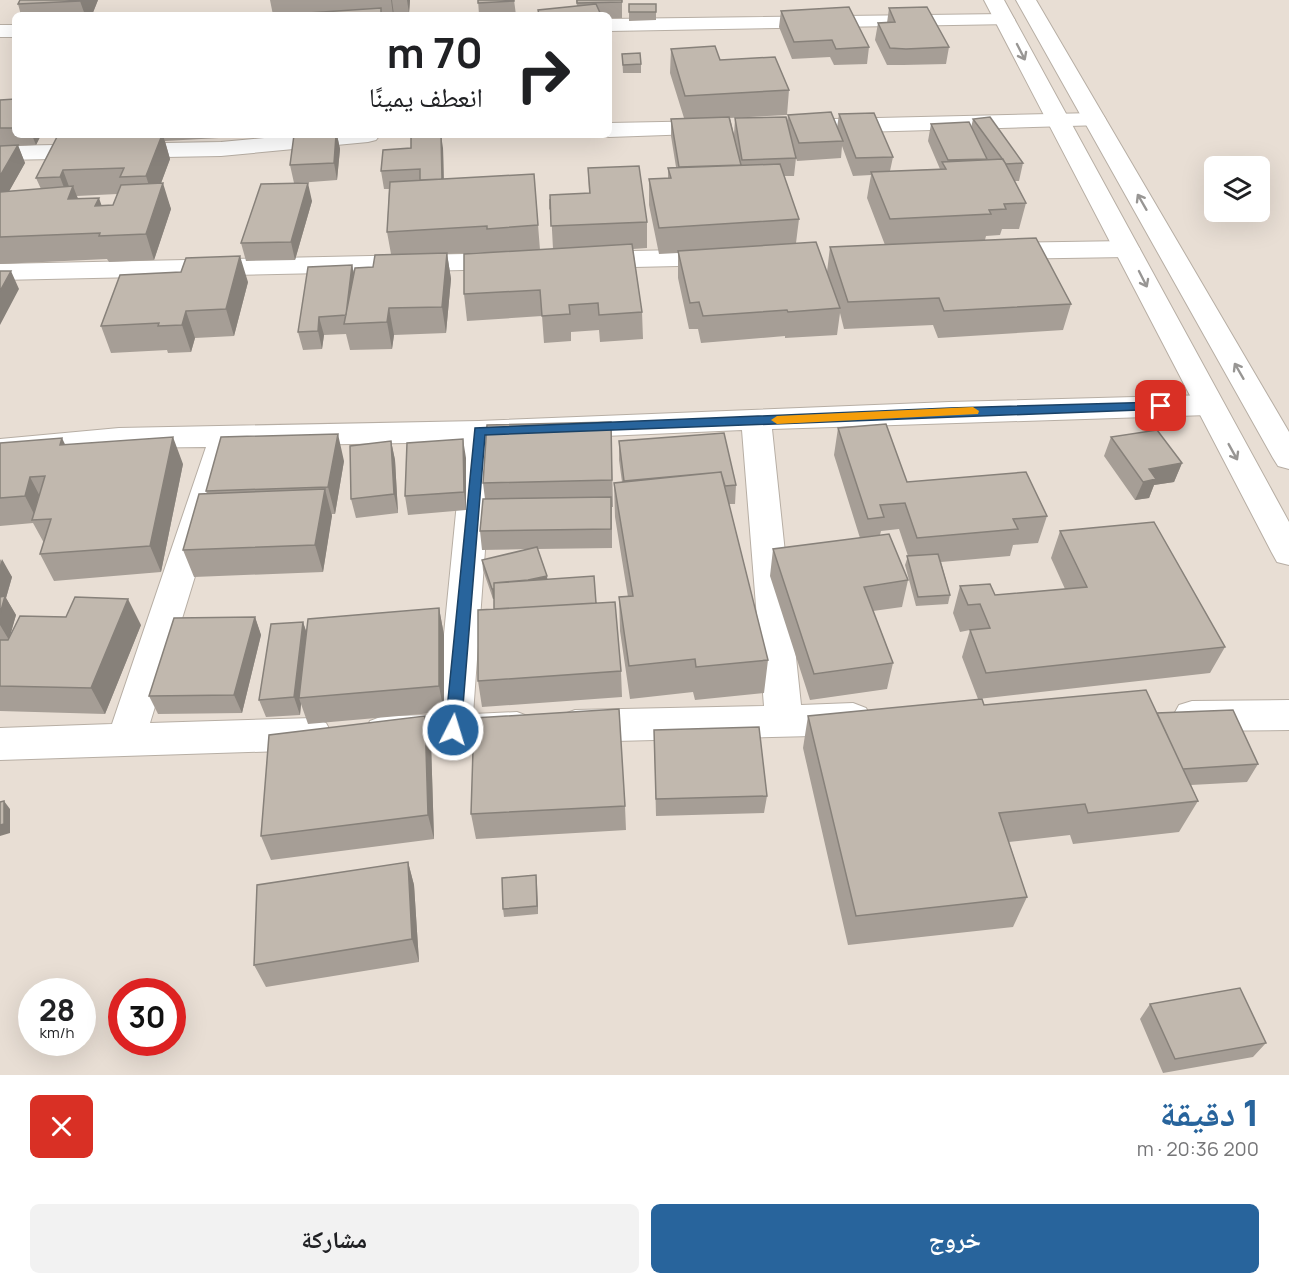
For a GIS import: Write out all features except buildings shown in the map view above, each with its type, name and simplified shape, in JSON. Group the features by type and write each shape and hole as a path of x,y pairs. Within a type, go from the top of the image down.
{"main road":[{"path":"1026,0 1289,458"},
{"path":"612,25 999,10 1289,553"},
{"path":"774,127 1095,120"},
{"path":"612,130 739,128"},
{"path":"0,153 306,138"},
{"path":"971,252 1127,249"},
{"path":"0,272 743,257"},
{"path":"0,450 119,438 224,438 479,431 950,412 1208,405"},
{"path":"756,421 784,720"},
{"path":"453,730 479,431"},
{"path":"126,740 224,438"},
{"path":"1160,716 1289,715"},
{"path":"0,744 890,718"}],"slow traffic":[{"path":"777,420 973,411"}],"route":[{"path":"453,730 479,431 1161,406"}]}
